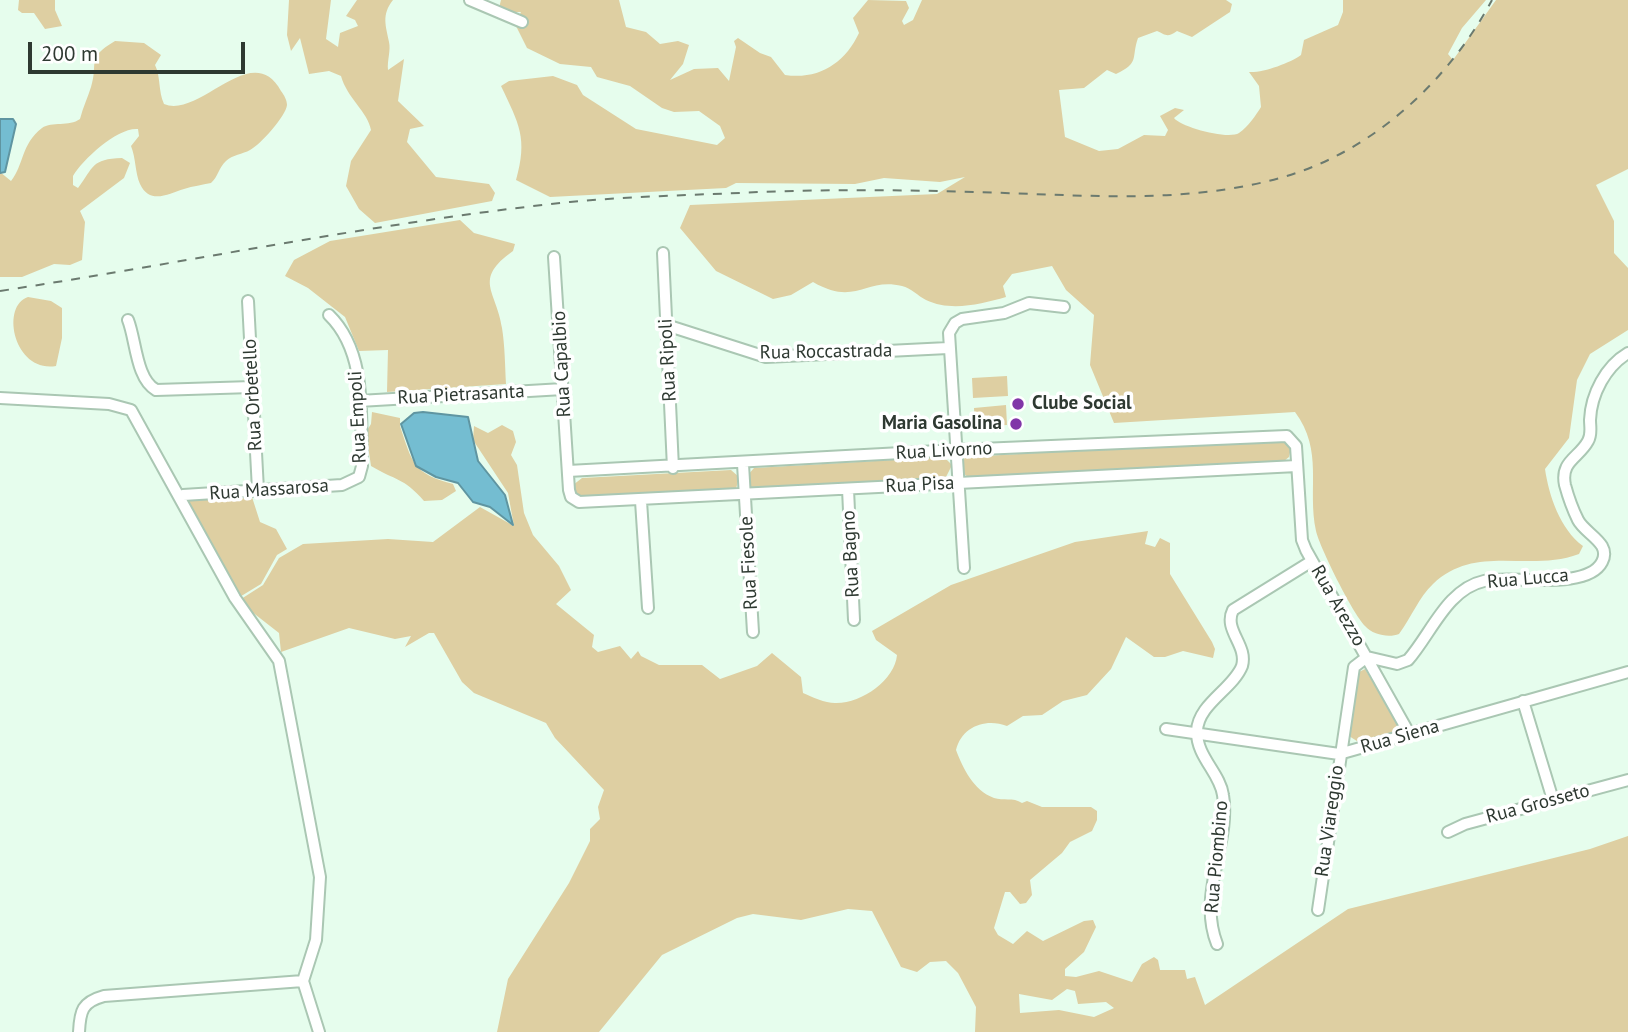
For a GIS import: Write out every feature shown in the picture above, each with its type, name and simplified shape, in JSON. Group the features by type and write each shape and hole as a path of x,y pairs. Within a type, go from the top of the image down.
{"street":[{"path":"470,0 522,22"},
{"name":"Rua Ripoli","path":"663,253 673,468"},
{"name":"Rua Capalbio","path":"554,257 568,471"},
{"name":"Rua Orbetello","path":"248,301 258,490"},
{"path":"964,568 948,348 952,327 962,319 994,316 1029,303 1064,307"},
{"name":"Rua Empoli","path":"329,315 338,324 355,358 362,466 354,482"},
{"path":"128,320 144,375 156,390 252,387"},
{"name":"Rua Roccastrada","path":"666,325 766,356 948,348"},
{"name":"Rua Lucca","path":"1367,657 1397,664 1408,660 1453,599 1480,582 1564,579 1589,573 1602,564 1605,553 1602,544 1579,521 1564,478 1571,457 1589,439 1594,400 1602,379 1628,353"},
{"name":"Rua Pietrasanta","path":"359,401 563,389"},
{"path":"0,398 109,404 131,410 235,598 279,661 320,877 316,940 303,981 319,1032"},
{"name":"Rua Livorno","path":"568,471 673,468 957,450 1282,435 1291,439 1296,446 1297,466"},
{"name":"Rua Fiesole","path":"743,464 753,632"},
{"name":"Rua Arezzo","path":"1297,466 1303,540 1312,561 1410,735"},
{"name":"Rua Pisa","path":"568,471 569,490 575,501 641,501 1297,466"},
{"name":"Rua Massarosa","path":"183,495 354,482"},
{"name":"Rua Bagno","path":"848,489 854,620"},
{"path":"641,501 648,608"},
{"path":"1196,733 1203,715 1240,670 1243,659 1231,626 1233,610 1312,561"},
{"name":"Rua Viareggio","path":"1318,910 1352,675 1357,663 1367,657"},
{"name":"Rua Siena","path":"1166,729 1339,754 1628,672"},
{"path":"1523,701 1553,800"},
{"name":"Rua Piombino","path":"1196,733 1204,757 1223,793 1224,806 1210,896 1213,933 1217,944"},
{"name":"Rua Grosseto","path":"1448,832 1465,824 1628,780"},
{"path":"79,1032 83,1007 89,1001 104,996 303,981"}],"shaded area":[{"path":"19,0 55,0 55,10 62,26 45,29 34,13 22,13 18,10"},
{"path":"289,0 331,0 326,39 338,47 340,33 358,26 355,20 346,16 357,0 393,0 386,16 388,70 404,59 398,101 424,126 410,129 407,142 436,177 489,184 495,193 492,201 375,223 359,209 346,186 351,161 371,130 369,123 341,76 329,71 309,74 300,38 291,51 287,35"},
{"path":"501,0 619,0 626,27 646,32 660,44 678,41 689,45 683,64 670,80 694,69 718,68 729,81 736,47 734,41 738,38 771,57 785,75 809,75 829,67 853,44 859,33 853,18 868,0 906,1 909,8 902,21 904,25 913,20 922,0 1226,0 1232,4 1230,12 1192,37 1177,31 1165,35 1157,31 1138,38 1129,67 1116,74 1107,70 1084,88 1059,90 1065,137 1099,151 1118,149 1144,135 1165,136 1168,130 1160,116 1175,108 1184,110 1174,118 1178,122 1215,134 1239,133 1261,107 1259,86 1249,72 1276,67 1301,55 1304,40 1338,25 1343,12 1343,0 1486,0 1462,28 1448,54 1453,60 1496,0 1628,0 1628,169 1596,185 1614,221 1614,253 1628,268 1628,330 1590,354 1577,380 1569,438 1545,469 1557,511 1568,531 1583,546 1579,554 1541,561 1467,565 1450,572 1433,584 1399,634 1386,636 1372,632 1352,608 1316,531 1312,455 1304,427 1295,412 1114,423 1090,365 1094,315 1066,290 1052,266 1012,274 1003,286 1006,297 966,306 936,304 905,287 889,284 840,292 813,282 791,295 773,299 716,271 680,228 690,205 937,194 965,177 940,182 884,178 855,184 736,183 726,188 550,197 516,180 521,153 520,132 501,86 509,81 553,76 577,85 583,95 636,129 717,145 725,138 720,126 699,111 674,112 662,108 630,86 597,77 591,67 560,64 527,48 515,24 521,12 498,12"},
{"path":"115,41 144,43 161,55 155,65 164,104 178,106 193,101 225,83 256,73 269,77 281,91 286,101 286,110 260,142 250,150 226,161 211,183 160,196 149,194 138,180 131,146 139,136 138,129 121,133 93,153 73,176 73,185 78,188 99,162 122,158 130,163 124,178 80,211 85,222 82,260 70,265 54,264 22,277 0,277 0,172 11,181 35,134 51,125 80,119 91,87 96,57"},
{"path":"460,220 474,233 515,244 513,251 493,270 490,278 502,328 506,384 387,392 388,350 359,351 345,317 308,288 285,276 294,260 330,241"},
{"path":"28,297 51,301 62,308 62,338 56,366 42,365 30,359 21,350 16,338 13,325 15,313 19,303"},
{"path":"1007,376 1008,396 973,398 972,378"},
{"path":"1006,405 1007,425 975,427 974,408"},
{"path":"372,412 400,418 404,438 416,465 430,476 453,484 456,491 442,500 424,501 405,483 371,466 366,432 371,424"},
{"path":"502,425 513,431 516,442 511,455 517,465 524,513 533,535 559,566 571,590 556,604 594,635 592,647 598,652 620,646 631,659 638,651 641,656 659,665 702,665 720,679 757,666 772,653 801,677 803,693 831,703 845,702 866,695 890,673 897,655 876,640 872,631 951,585 1075,542 1148,531 1145,544 1155,547 1160,538 1170,543 1170,574 1212,642 1215,649 1213,658 1183,651 1165,657 1154,657 1126,637 1111,669 1087,695 1063,701 1042,715 1023,716 1007,726 983,724 964,735 956,750 962,764 980,790 994,798 1022,803 1027,801 1042,807 1091,807 1097,811 1097,820 1092,831 1070,842 1062,853 1030,880 1032,895 1026,903 1020,904 1010,892 1005,892 994,928 998,935 1013,944 1027,931 1043,941 1084,921 1093,920 1096,927 1084,952 1065,969 1065,976 1076,977 1099,971 1132,982 1142,964 1154,957 1158,960 1160,970 1185,970 1187,979 1195,977 1205,1005 1348,909 1590,849 1628,836 1628,1032 975,1032 976,1007 958,973 946,961 930,962 917,972 901,967 872,911 848,909 801,920 753,914 737,918 662,955 599,1032 497,1032 508,979 569,883 590,841 590,829 600,819 598,807 604,790 555,738 546,723 474,693 462,682 434,633 429,633 405,647 411,636 395,639 349,628 281,652 279,633 238,601 263,585 279,558 303,544 388,539 433,542 480,507 514,526 508,493 473,440 474,426 488,433","holes":["1067,989 1075,991 1078,1004 1106,1002 1114,1008 1094,1017 1059,1010 1020,1013 1019,994 1052,1000"]},
{"path":"1283,439 1291,448 1289,457 1284,461 970,479 962,472 961,462 966,457"},
{"path":"944,457 952,465 945,479 754,489 749,486 747,476 754,468"},
{"path":"731,470 739,477 736,489 582,500 575,496 573,485 582,478"},
{"path":"252,497 260,522 276,529 287,549 277,555 261,584 238,598 186,501"},
{"path":"1365,669 1398,724 1391,734 1360,743 1349,736 1357,673"}],"water":[{"path":"0,119 13,119 16,124 5,172 0,173"},
{"path":"414,413 468,417 478,461 505,495 513,525 490,507 473,502 458,483 436,477 416,466 401,424"}],"railway":[{"path":"0,291 356,231 570,202 851,190 1143,196 1178,195 1246,186 1313,167 1375,132 1430,86 1474,30 1492,0"}],"place":[{"name":"Clube Social","path":"1018,404"},
{"name":"Maria Gasolina","path":"1016,424"}]}
